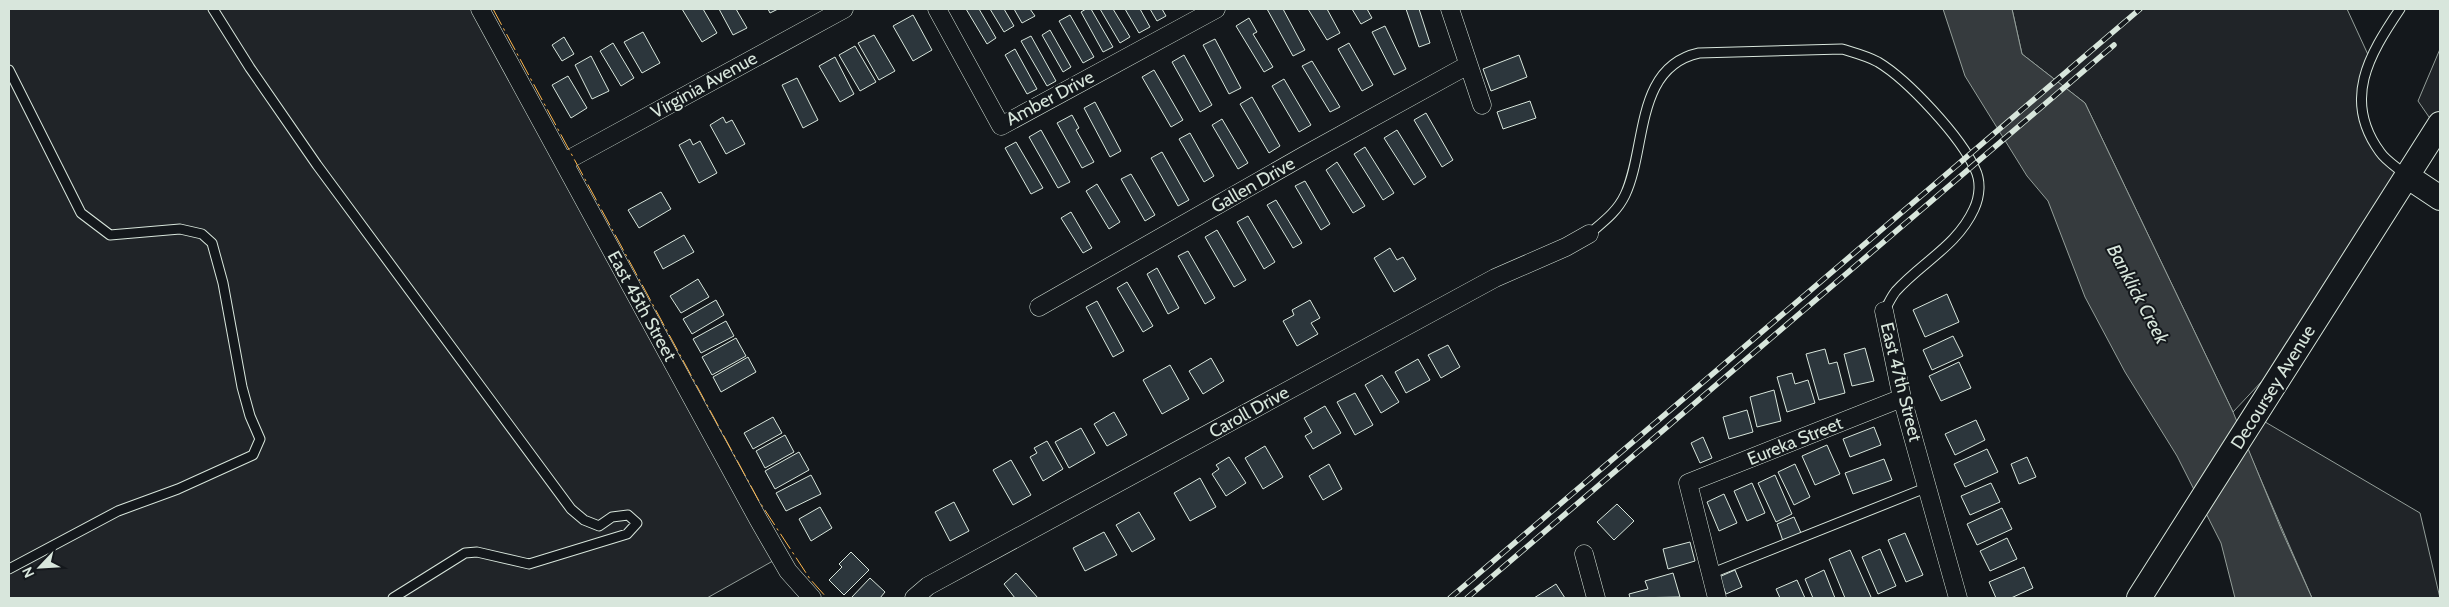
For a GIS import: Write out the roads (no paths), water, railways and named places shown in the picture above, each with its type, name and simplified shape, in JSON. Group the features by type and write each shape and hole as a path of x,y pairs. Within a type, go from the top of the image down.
{"main road":[{"name":"Decoursey Avenue","path":"2139,598 2440,124"},
{"path":"2407,176 2440,198"}],"street":[{"name":"East 45th Street","path":"480,9 758,519 788,571 812,598"},
{"name":"Virginia Avenue","path":"564,162 844,9"},
{"name":"Amber Drive","path":"937,9 1002,126 1216,9"},
{"path":"1450,9 1482,105"},
{"name":"Gallen Drive","path":"1039,307 1305,155 1468,65"},
{"name":"Caroll Drive","path":"914,598 928,586 1478,287 1566,247 1589,234"},
{"name":"East 47th Street","path":"1884,311 1902,398 1958,598"},
{"name":"Eureka Street","path":"1710,574 1688,483 1902,398"},
{"path":"1584,554 1596,598"},
{"path":"1710,574 1718,598"}],"lane":[{"path":"213,9 250,68 317,165 571,509 584,520 599,526 612,517 628,515 637,523 627,534 529,564 477,552 465,553 393,598"},
{"path":"2400,9 2370,59 2362,81 2360,98 2368,131 2381,154 2407,176"},
{"name":"East 47th Street","path":"1589,234 1618,208 1626,193 1635,162 1645,108 1666,72 1677,61 1699,53 1842,49 1865,55 1880,63 1922,100 1959,142 1975,168 1979,182 1979,195 1974,209 1956,239 1896,292 1884,311"},
{"path":"9,70 81,213 93,224 110,235 159,229 180,229 202,234 212,243 223,284 242,387 250,416 260,439 252,455 178,489 118,512 9,569"},
{"path":"1710,574 1928,487"}],"water":[{"name":"Banklick Creek","path":"1943,9 2012,9 2022,54 2085,103 2233,412 2281,529 2312,598 2235,598 2221,543 2177,456 2125,372 2085,297 2048,201 2027,176 1965,76"}],"railway":[{"path":"1450,598 2140,9"},
{"path":"1467,598 2114,45"}]}
